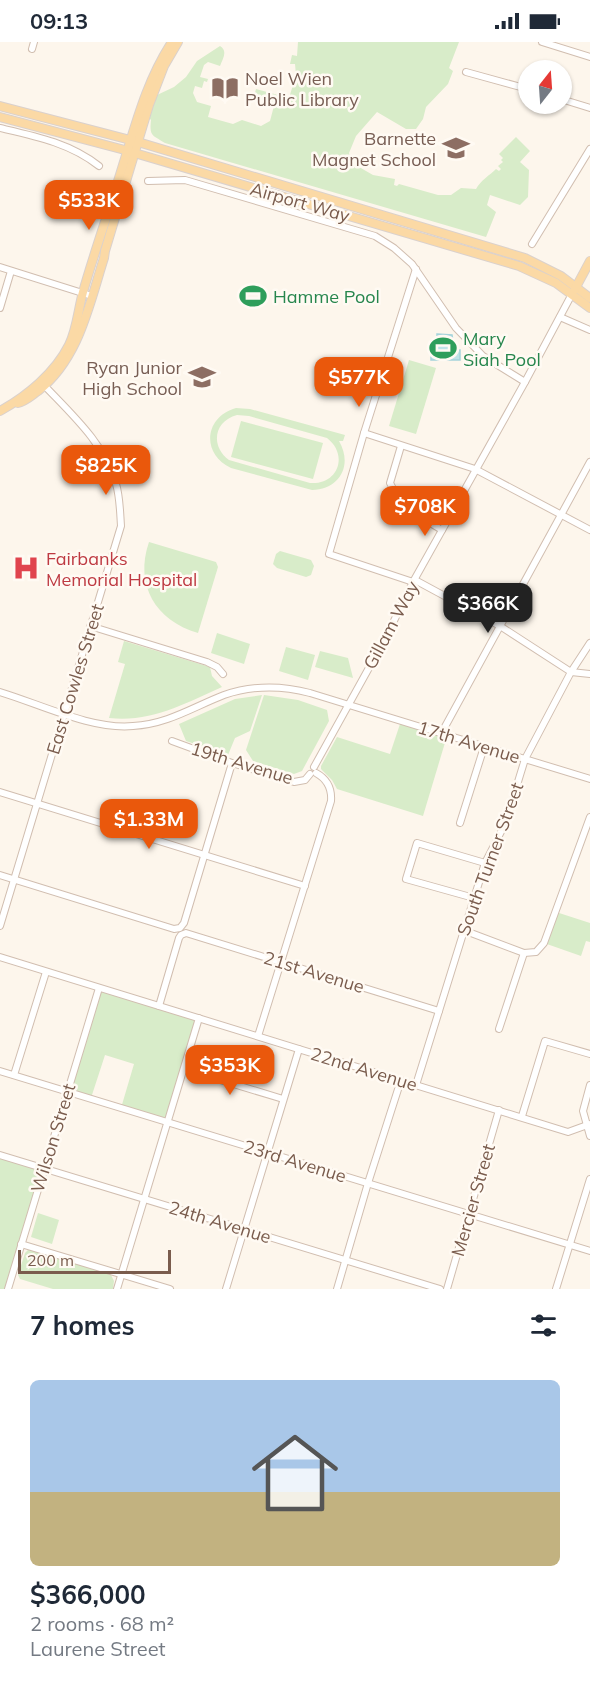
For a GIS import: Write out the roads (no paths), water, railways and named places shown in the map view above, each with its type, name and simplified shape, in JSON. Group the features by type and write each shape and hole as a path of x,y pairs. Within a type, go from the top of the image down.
{"main road":[{"path":"0,411 43,384 59,369 73,348 83,326 92,296 150,84 172,42"},
{"path":"134,142 161,75 178,42"},
{"name":"Airport Way","path":"0,106 134,142 525,258 553,271 590,308"},
{"name":"Airport Way","path":"0,117 131,152 519,266 590,298"},
{"path":"43,384 60,360 74,333 83,293 131,152"},
{"path":"574,290 586,274 590,261"}],"street":[{"path":"542,42 590,57"},
{"path":"466,72 518,86"},
{"path":"572,102 590,108"},
{"path":"0,128 66,146 80,152 99,166"},
{"path":"532,244 590,149"},
{"path":"148,181 185,180 375,236 394,248 416,269 446,315 463,336 490,362 525,382"},
{"path":"0,267 92,296"},
{"path":"416,269 364,433 329,554 414,581 500,626 571,672 590,674"},
{"path":"0,308 11,271"},
{"name":"Gillam Way","path":"313,771 414,581 574,290"},
{"path":"560,317 590,330"},
{"name":"East Cowles Street","path":"0,926 121,526 117,487 106,460 90,436 43,384"},
{"path":"364,433 475,469 590,530"},
{"path":"401,446 390,483 402,506 442,530"},
{"path":"441,734 590,462"},
{"path":"90,626 207,662 217,667 223,674"},
{"name":"South Turner Street","path":"416,1085 485,863 505,824 525,759 571,672 590,644"},
{"name":"17th Avenue","path":"64,714 106,725 134,726 178,716 226,694 261,687 296,689 590,779"},
{"path":"0,692 64,714"},
{"name":"19th Avenue","path":"172,741 232,763 296,782 304,780 313,771"},
{"path":"460,822 484,747"},
{"path":"0,875 174,929 180,928 232,763"},
{"path":"258,1036 331,799 328,783 313,771"},
{"path":"0,792 305,886"},
{"path":"463,930 524,952 536,952 544,943 589,826 590,817"},
{"path":"474,898 406,879 417,843 485,863"},
{"name":"21st Avenue","path":"159,1006 181,935 186,933 439,1011"},
{"path":"499,1029 524,952"},
{"name":"22nd Avenue","path":"0,957 568,1132 588,1125"},
{"path":"14,1075 46,972"},
{"name":"Wilson Street","path":"8,1289 99,988"},
{"path":"117,1289 199,1018"},
{"path":"522,1116 545,1041 590,1054"},
{"path":"226,1289 299,1049"},
{"path":"184,1069 283,1100"},
{"name":"23rd Avenue","path":"0,1071 590,1251"},
{"path":"338,1289 368,1183 401,1080"},
{"path":"590,1086 583,1111 590,1136"},
{"name":"Mercier Street","path":"447,1289 499,1110"},
{"name":"24th Avenue","path":"0,1155 440,1289"},
{"path":"556,1289 590,1179"},
{"path":"21,1244 170,1289"}],"water":[{"name":"Mary Siah Pool","path":"437,334 452,335 454,350 460,350 460,360 431,360 431,344 437,344"}],"place":[{"name":"Noel Wien Public Library","path":"225,88"},
{"name":"Barnette Magnet School","path":"456,148"},
{"name":"Hamme Pool","path":"253,296"},
{"name":"Mary Siah Pool","path":"443,348"},
{"name":"Ryan Junior High School","path":"202,377"},
{"name":"Fairbanks Memorial Hospital","path":"26,568"}]}
